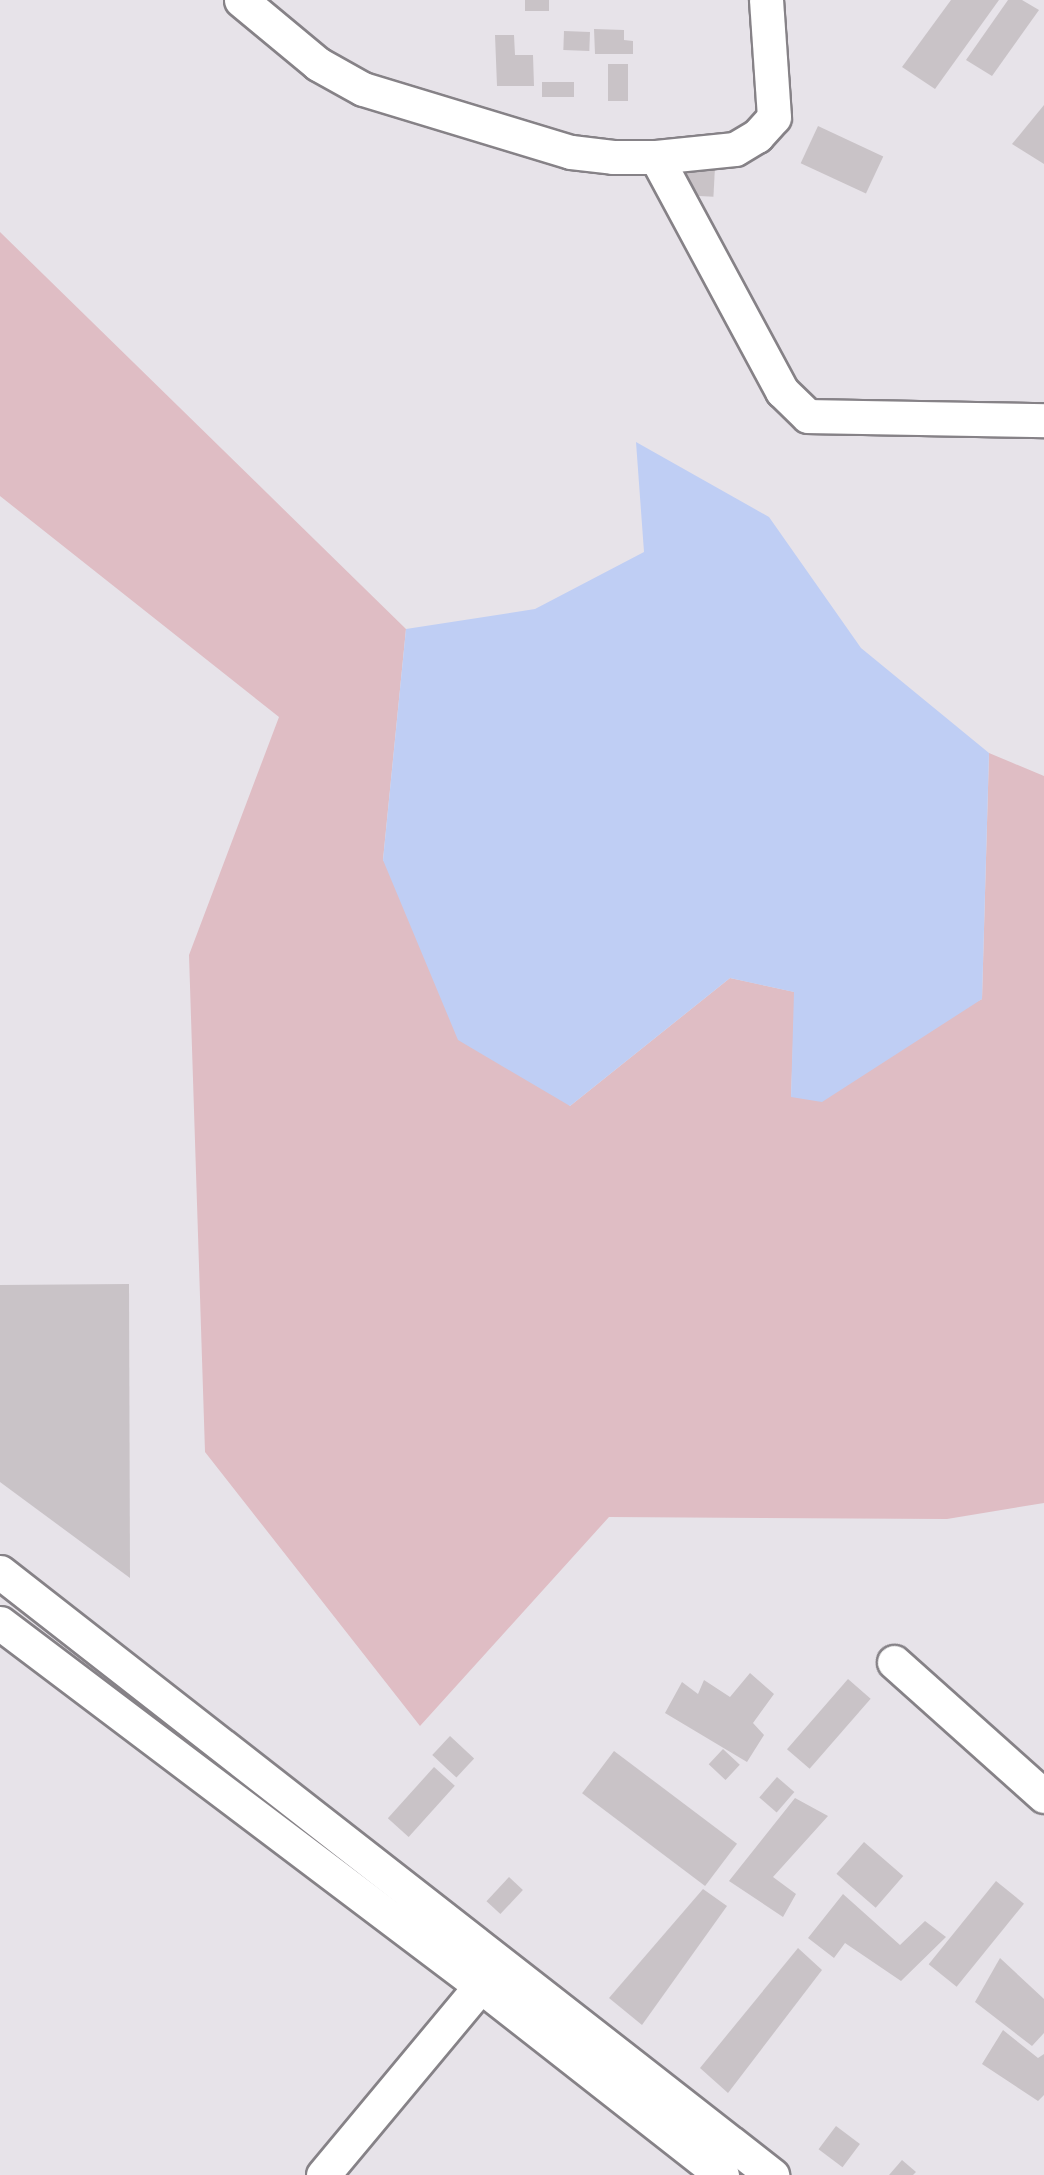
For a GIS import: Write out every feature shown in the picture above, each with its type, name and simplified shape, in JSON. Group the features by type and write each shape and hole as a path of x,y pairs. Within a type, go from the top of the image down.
{"street":[{"path":"241,0 318,64 363,89 571,152 613,157 656,157 735,149 757,136 774,117 766,0"},
{"path":"656,157 782,391 808,416 1044,420"},
{"path":"0,1572 73,1626 491,1975 722,2175"},
{"path":"0,1623 772,2175"},
{"path":"894,1662 1044,1796"},
{"path":"323,2175 491,1975"}],"shaded area":[{"path":"0,232 406,629 383,860 570,1106 730,978 795,992 791,1097 982,999 989,753 1044,776 1044,1503 947,1519 609,1517 420,1726 205,1452 189,955 279,717 0,496"}],"water":[{"path":"636,442 769,517 861,648 989,753 982,999 822,1102 791,1097 794,992 730,978 570,1106 458,1040 383,860 406,629 535,609 644,552"}],"building":[{"path":"525,0 549,0 549,11 525,11"},
{"path":"951,0 999,0 935,89 902,67"},
{"path":"1008,0 1022,0 1039,10 992,76 966,60"},
{"path":"594,29 624,30 624,40 633,41 633,54 595,54"},
{"path":"564,31 590,32 589,51 563,50"},
{"path":"495,35 514,35 515,55 533,55 534,86 497,86"},
{"path":"608,64 628,64 628,101 608,101"},
{"path":"542,82 574,82 574,97 542,97"},
{"path":"1044,105 1044,164 1012,144"},
{"path":"818,126 883,156 866,194 801,163"},
{"path":"682,166 715,168 713,197 680,195"},
{"path":"129,1284 130,1578 0,1482 0,1285"},
{"path":"750,1673 774,1694 753,1723 764,1735 747,1762 665,1713 682,1682 698,1694 704,1680 730,1697"},
{"path":"848,1679 871,1699 810,1769 787,1749"},
{"path":"450,1736 474,1759 456,1778 432,1755"},
{"path":"723,1749 740,1765 725,1780 709,1764"},
{"path":"614,1751 737,1844 705,1886 582,1793"},
{"path":"434,1767 455,1786 409,1837 388,1818"},
{"path":"777,1777 794,1792 777,1812 759,1797"},
{"path":"795,1798 828,1816 773,1877 796,1894 783,1917 729,1881"},
{"path":"864,1842 903,1876 876,1908 836,1874"},
{"path":"509,1877 523,1890 500,1914 486,1901"},
{"path":"996,1881 1024,1904 957,1987 929,1964"},
{"path":"703,1889 727,1906 642,2025 609,1998"},
{"path":"843,1894 900,1945 925,1921 946,1937 901,1981 845,1943 834,1958 808,1938"},
{"path":"798,1948 822,1970 728,2093 700,2068"},
{"path":"1000,1958 1044,1999 1044,2033 1032,2046 975,2002"},
{"path":"1003,2030 1038,2058 1044,2054 1044,2095 1038,2101 982,2064"},
{"path":"836,2126 860,2144 843,2167 819,2149"},
{"path":"902,2160 916,2172 913,2175 889,2175"}]}
